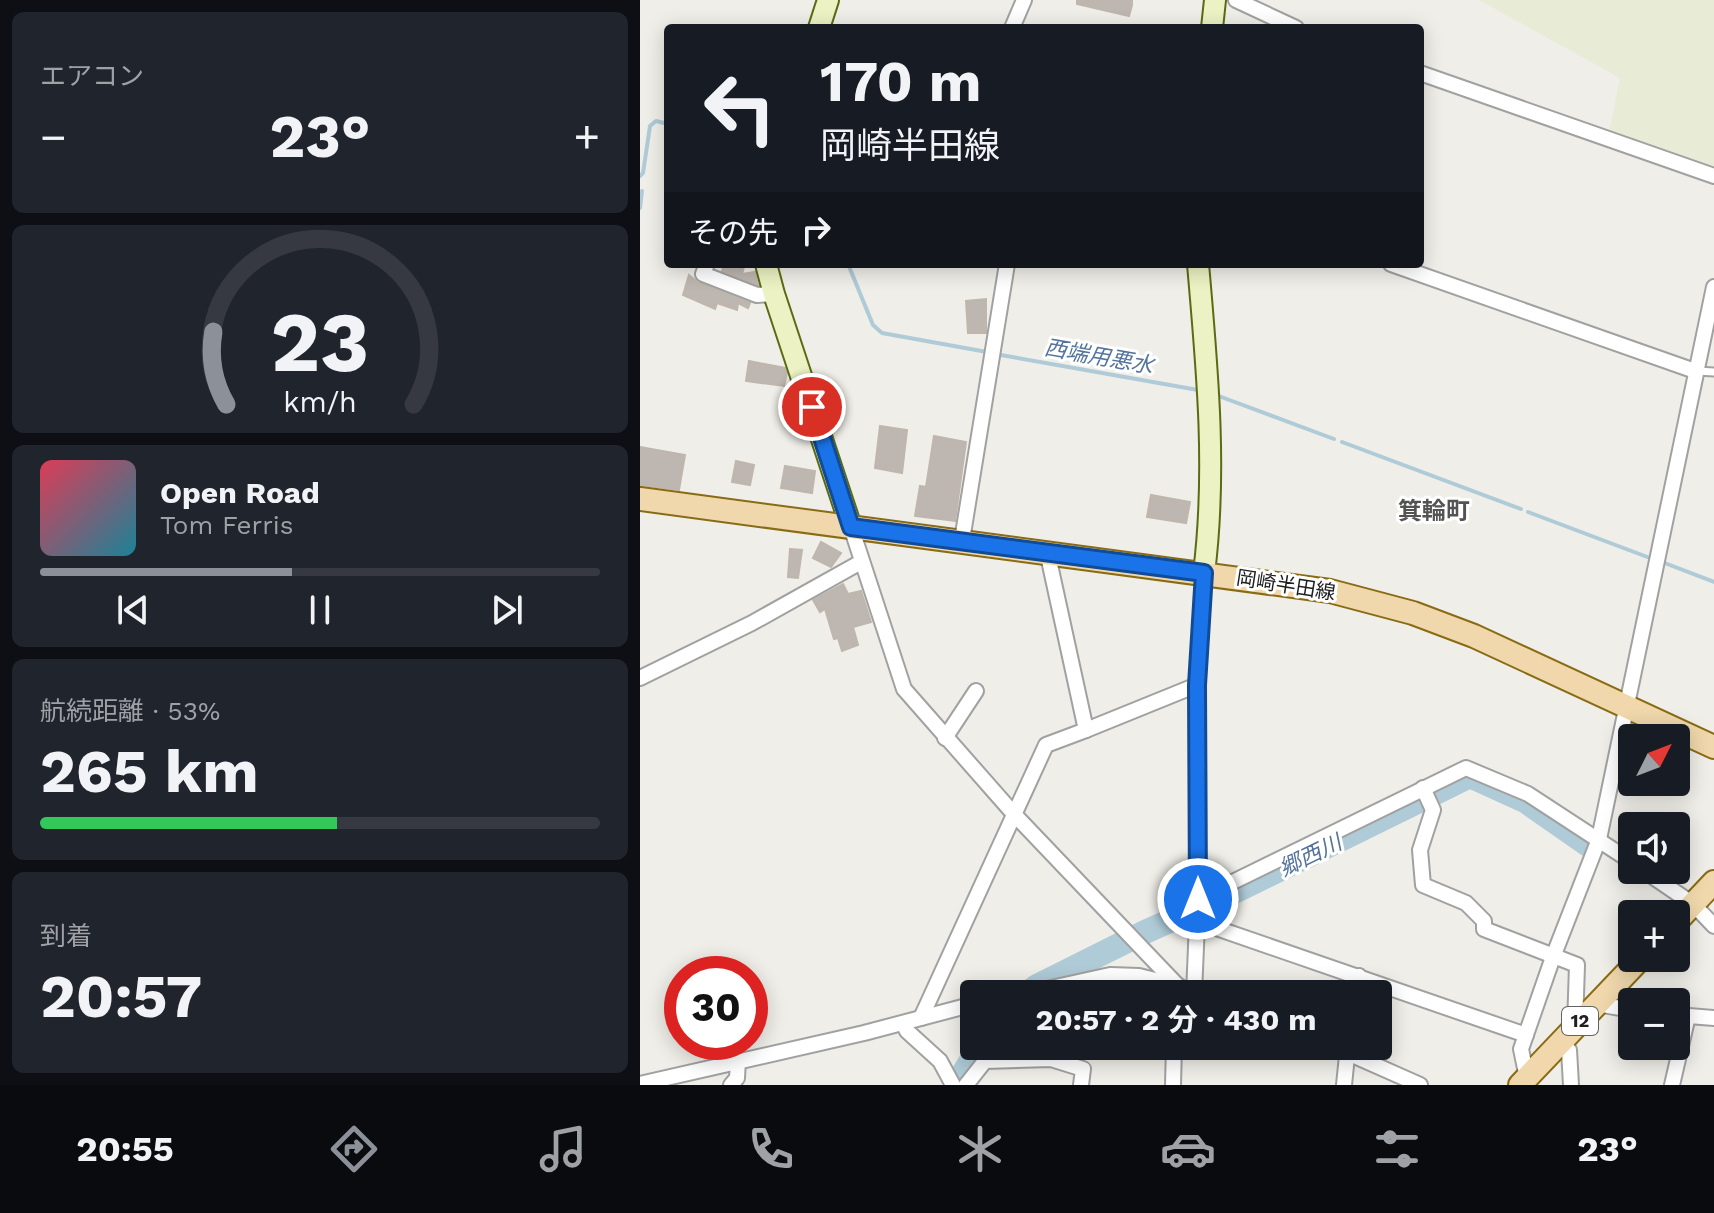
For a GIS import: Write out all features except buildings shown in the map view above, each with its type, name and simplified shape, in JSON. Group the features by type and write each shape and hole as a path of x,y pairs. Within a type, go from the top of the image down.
{"main road":[{"name":"岡崎半田線","path":"640,499 1330,591 1413,613 1474,636 1714,747"},
{"path":"1690,907 1714,882"},
{"name":"12","path":"1524,1082 1628,972"}],"street":[{"path":"820,24 828,0"},
{"path":"1014,24 1024,0"},
{"path":"1212,24 1215,0"},
{"path":"1236,0 1261,6 1290,24"},
{"path":"1424,74 1714,176"},
{"path":"705,268 703,274 757,295 774,294"},
{"path":"767,268 904,689 1013,813 1172,980"},
{"path":"962,540 1006,268"},
{"path":"1197,980 1197,685 1212,483 1211,418 1198,268"},
{"path":"1402,268 1695,371"},
{"path":"1524,1082 1521,1049 1599,839 1714,287"},
{"path":"1047,551 1086,730"},
{"path":"640,678 752,623 861,562"},
{"path":"921,1018 1046,745 1197,685"},
{"path":"945,738 976,691"},
{"path":"1198,899 1466,768 1528,794 1618,852"},
{"path":"1423,788 1433,810 1420,850 1423,885 1466,903 1484,921 1484,929 1577,965 1567,1034 1571,1085"},
{"path":"1664,884 1693,904 1714,926"},
{"path":"1196,921 1526,1035"},
{"path":"1087,980 1110,975 1155,980"},
{"path":"1358,980 1359,976"},
{"path":"1597,1004 1618,1008"},
{"path":"768,1053 960,1008"},
{"path":"1690,1016 1714,1018"},
{"path":"903,1023 907,1031 940,1061 953,1085"},
{"path":"966,1085 985,1061 1051,1059 1083,1069 1081,1085"},
{"path":"640,1084 738,1060 737,1078 731,1085"},
{"path":"1173,1085 1174,1060"},
{"path":"1344,1085 1347,1060"},
{"path":"1370,1060 1420,1085"},
{"path":"1672,1085 1676,1060"}],"lane":[{"path":"1695,371 1714,372"}],"green space":[{"path":"1479,0 1714,0 1714,166 1609,133 1620,78"}],"waterway":[{"name":"西端用悪水","path":"640,176 650,126 656,121 664,123"},
{"path":"640,208 642,191"},
{"name":"西端用悪水","path":"850,268 873,325 882,333 987,352"},
{"name":"西端用悪水","path":"995,354 1198,390"},
{"name":"西端用悪水","path":"1216,395 1334,439"},
{"name":"西端用悪水","path":"1342,442 1521,509"},
{"name":"西端用悪水","path":"1528,512 1650,558"},
{"name":"西端用悪水","path":"1662,562 1714,582"},
{"name":"郷西川","path":"1049,980 1470,776 1525,801 1588,845"},
{"name":"郷西川","path":"956,1085 971,1060"}],"district":[{"name":"箕輪町","path":"1434,511"}],"route":[{"path":"812,407 851,527 1204,573 1197,685 1198,899"}]}
